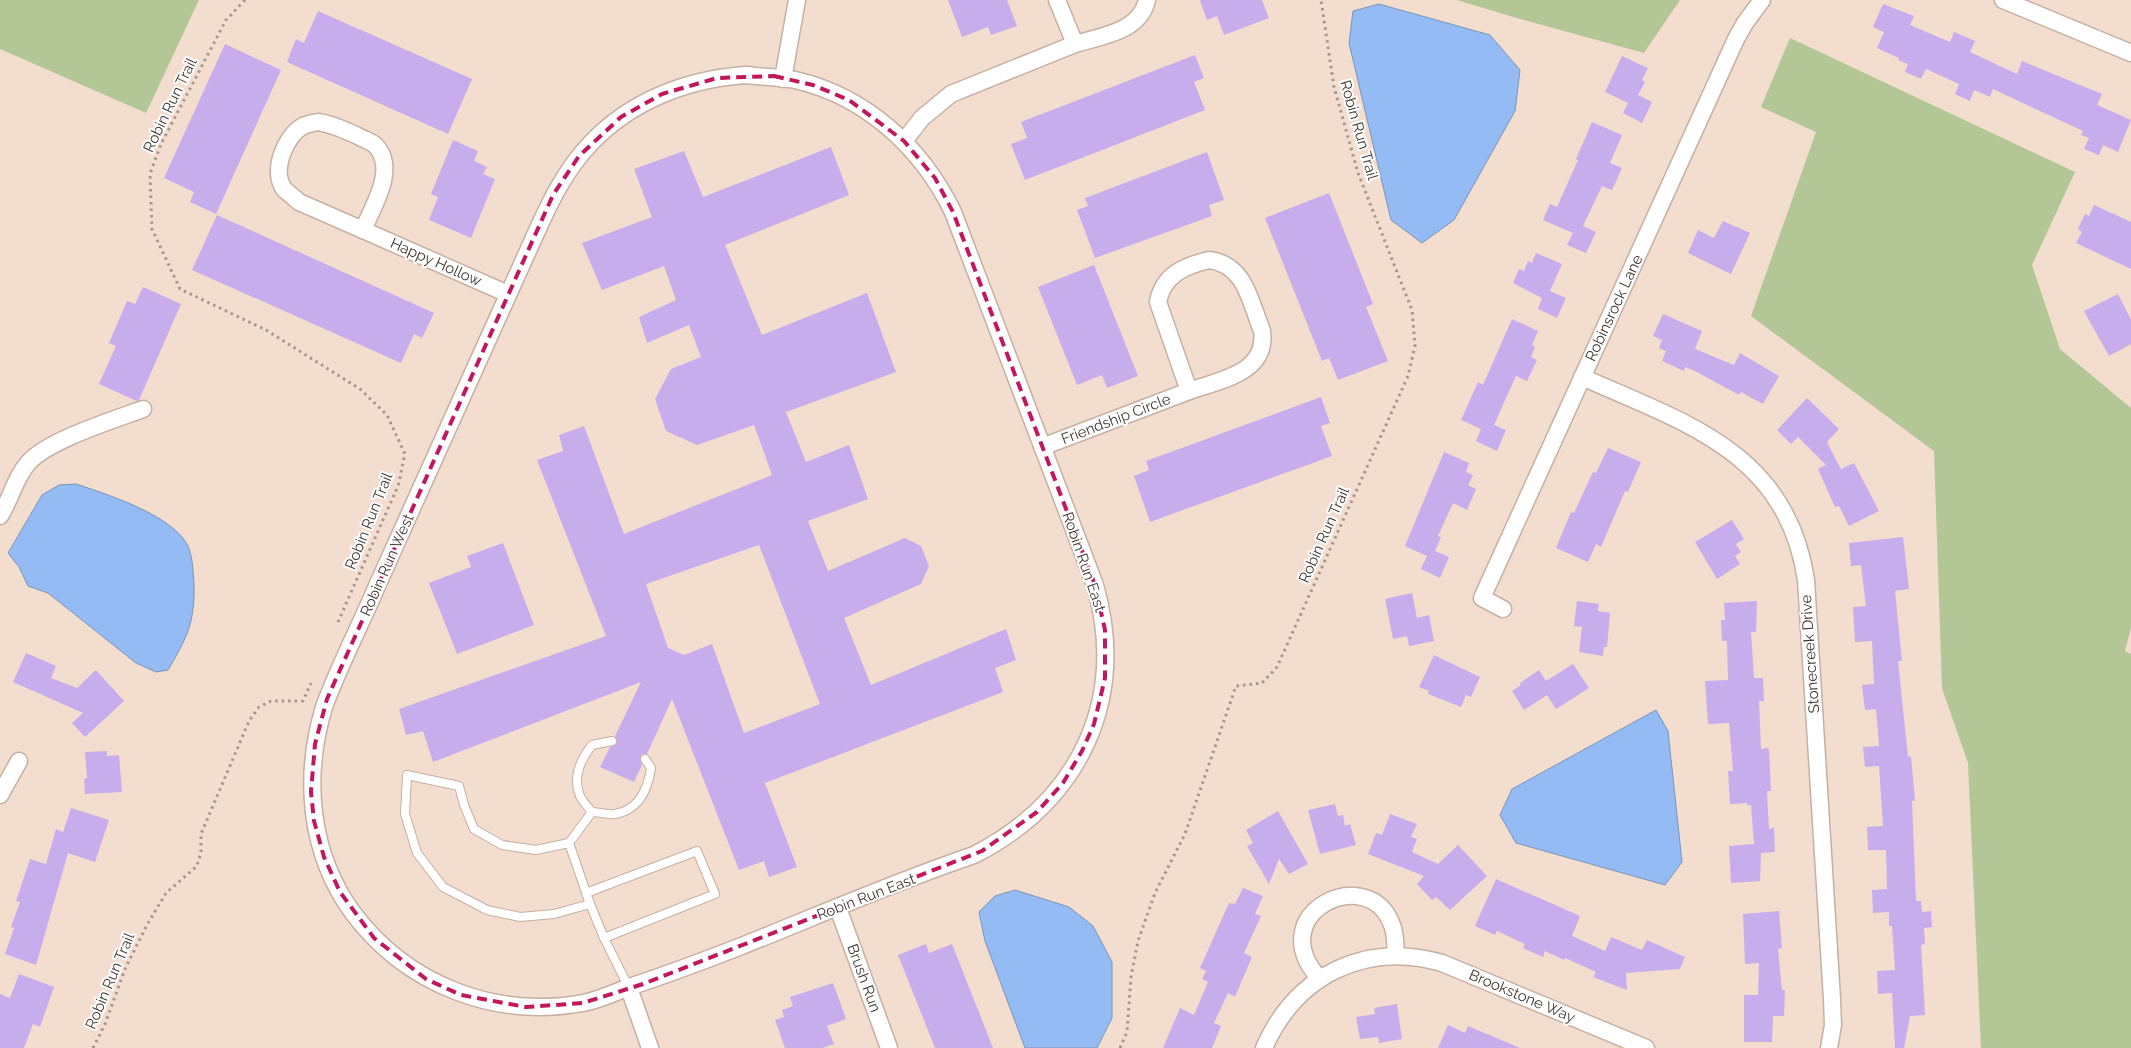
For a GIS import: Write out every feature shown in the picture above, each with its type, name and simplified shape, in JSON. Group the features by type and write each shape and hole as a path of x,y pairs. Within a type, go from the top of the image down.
{"street":[{"path":"783,79 797,0"},
{"path":"1057,0 1075,44"},
{"path":"904,141 922,118 951,94 1075,44 1128,26 1139,17 1147,0"},
{"name":"Robinsrock Lane","path":"1503,609 1482,598 1736,39 1750,15 1762,0"},
{"path":"2003,0 2131,53"},
{"name":"Robin Run West","path":"629,988 583,1003 555,1007 526,1008 461,995 426,979 388,951 374,938 350,908 324,858 314,821 311,792 314,744 324,708 508,294 553,195 579,156 606,129 629,112 654,98 698,82 717,78 746,75 774,76 783,79"},
{"name":"Robin Run East","path":"629,988 974,855 1015,831 1037,812 1063,783 1088,740 1103,688 1106,650 1105,630 1095,585 953,212 935,178 890,127 849,100 813,85 783,79"},
{"name":"Happy Hollow","path":"363,230 385,175 384,161 380,153 375,145 333,124 318,122 303,126 292,136 280,161 279,171 284,189 291,197 299,202 508,294"},
{"name":"Friendship Circle","path":"1042,447 1245,371 1255,362 1262,349 1262,331 1240,276 1230,267 1218,261 1204,261 1178,270 1166,282 1159,297 1159,306 1189,391"},
{"name":"Stonecreek Drive","path":"1582,377 1696,429 1737,455 1759,475 1776,498 1798,542 1806,580 1832,999 1833,1025 1829,1048"},
{"path":"0,516 22,471 39,453 56,442 143,409"},
{"path":"0,795 19,761"},
{"path":"1264,1048 1277,1022 1289,1006 1319,978 1309,967 1302,947 1303,933 1308,919 1315,910 1338,897 1361,897 1377,904 1392,923 1396,955"},
{"name":"Brush Run","path":"838,908 889,1048"},
{"name":"Brookstone Way","path":"1319,978 1356,961 1396,955 1424,958 1442,963 1646,1048"},
{"path":"629,988 650,1048"}],"lane":[{"path":"612,741 592,745 581,758 577,778 580,796 592,812 615,814 635,806 648,787 652,768 645,759"},
{"path":"590,904 554,914 520,917 487,910 443,887 417,853 405,814 407,775 459,786 464,805 474,829 502,845 536,850 568,843 592,812"},
{"path":"568,843 604,938 629,988"},
{"path":"586,893 697,851 715,894 604,938"}],"path":[{"name":"Robin Run Trail","path":"245,0 226,20 161,144 150,174 152,229 180,289 266,330 360,388 387,415 405,454 398,486 335,629"},
{"name":"Robin Run Trail","path":"1120,1048 1127,1032 1131,977 1138,941 1156,893 1186,834 1236,686 1262,682 1277,667 1408,376 1415,346 1412,310 1358,173 1334,87 1321,0"},
{"name":"Robin Run Trail","path":"93,1048 105,1024 125,969 147,925 166,893 197,866 201,852 200,834 249,721 259,707 270,701 304,701 315,674"}],"highlighted area":[{"path":"774,76 813,85 849,100 904,141 935,178 953,212 1095,585 1105,630 1105,678 1094,724 1082,751 1063,783 1037,812 982,851 643,984 583,1003 526,1007 461,995 426,979 374,938 340,892 324,857 314,821 311,792 315,744 327,699 553,195 579,156 621,117 662,94 717,78"}],"green space":[{"path":"0,0 199,0 146,113 0,49"},
{"path":"1457,0 1680,0 1644,53"},
{"path":"1790,38 2075,172 2032,265 2060,349 2131,408 2131,628 2125,651 2131,654 2131,1048 1981,1048 1968,763 1942,688 1934,451 1751,316 1816,132 1761,107"}],"water":[{"path":"1379,4 1490,35 1520,70 1515,111 1454,220 1422,243 1391,220 1349,43 1353,11"},
{"path":"76,484 121,500 154,515 180,535 188,546 193,570 193,609 185,639 168,670 156,672 136,663 48,593 28,586 19,567 8,553 42,495 59,485"},
{"path":"1656,710 1668,731 1682,862 1665,885 1516,843 1500,815 1512,789"},
{"path":"1015,890 1069,907 1093,926 1112,962 1112,1018 1097,1048 1025,1048 985,941 979,912 995,896"}],"building":[{"path":"948,0 1007,0 1017,26 991,35 988,27 962,37"},
{"path":"1200,0 1262,0 1269,18 1224,35 1217,16 1207,20"},
{"path":"1883,4 1914,16 1910,25 1950,42 1954,32 1975,41 1970,52 2017,74 2022,61 2102,94 2097,105 2131,120 2118,152 2103,145 2099,155 2084,149 2089,138 2081,135 2083,131 1993,89 1990,97 1974,90 1970,101 1955,94 1959,84 1926,69 1921,79 1905,72 1908,64 1877,48 1884,32 1873,27"},
{"path":"318,11 472,79 448,134 287,62 296,39 304,43"},
{"path":"225,44 281,70 216,214 190,202 194,192 164,178"},
{"path":"1195,55 1204,78 1194,82 1205,110 1025,180 1011,144 1027,138 1021,122"},
{"path":"1622,56 1648,68 1642,80 1645,82 1638,95 1652,102 1642,123 1623,113 1628,103 1605,92"},
{"path":"1592,122 1622,135 1610,163 1622,168 1612,190 1602,186 1583,226 1596,232 1586,253 1567,245 1573,233 1543,220 1550,204 1557,207 1578,160 1576,159"},
{"path":"453,140 478,151 474,161 487,167 483,174 495,179 471,238 429,220 438,197 431,194"},
{"path":"831,147 849,195 725,245 762,335 867,293 896,372 786,412 806,462 849,445 868,499 808,521 828,571 905,538 921,546 929,566 921,584 844,618 871,685 1006,629 1016,660 995,668 1003,692 765,783 797,867 769,877 764,861 739,870 672,699 647,754 642,754 640,757 642,765 634,782 600,767 610,747 617,743 615,736 641,682 433,762 423,731 406,735 399,709 606,636 537,460 563,451 559,435 584,426 624,534 772,475 754,425 697,445 666,431 655,399 671,369 701,357 689,325 647,343 639,317 676,300 664,266 602,290 582,243 652,217 634,169 684,151 703,197","holes":["759,545 820,704 744,733 712,644 684,655 668,648 646,584"]},
{"path":"1207,152 1224,200 1209,205 1212,216 1095,258 1077,210 1088,206 1085,198"},
{"path":"1329,193 1373,304 1366,307 1388,361 1338,380 1329,358 1322,361 1265,218"},
{"path":"2094,205 2131,222 2131,269 2076,243 2082,232 2078,229 2085,214 2089,216"},
{"path":"217,215 434,313 422,338 414,334 401,363 192,270"},
{"path":"1723,221 1750,233 1731,274 1688,253 1698,230 1714,238"},
{"path":"1536,253 1562,264 1550,291 1566,298 1557,318 1538,309 1542,298 1513,283 1519,269 1524,271 1528,261 1532,263"},
{"path":"1094,265 1138,376 1107,388 1102,375 1077,385 1038,287"},
{"path":"143,287 181,304 137,401 99,384 116,346 109,343 127,301 135,304"},
{"path":"2118,294 2131,320 2131,344 2109,356 2084,311"},
{"path":"1663,314 1702,331 1695,349 1734,365 1740,353 1779,376 1763,404 1741,392 1739,395 1695,371 1685,367 1684,371 1662,361 1666,351 1659,348 1662,340 1653,336"},
{"path":"1512,319 1538,331 1532,345 1535,347 1531,357 1537,360 1527,381 1516,376 1494,425 1506,430 1497,451 1476,441 1481,429 1461,420 1478,382 1483,385"},
{"path":"1321,397 1330,423 1321,426 1332,456 1150,522 1134,476 1149,470 1146,461"},
{"path":"1807,398 1839,429 1827,442 1841,469 1854,463 1879,511 1849,526 1839,506 1835,507 1818,469 1826,465 1798,437 1791,444 1777,430"},
{"path":"1608,448 1641,462 1628,492 1625,491 1601,547 1596,544 1588,562 1556,548 1571,512 1574,513 1593,472 1596,473"},
{"path":"1444,452 1469,463 1466,472 1473,475 1468,485 1476,489 1467,510 1453,503 1438,536 1441,537 1435,551 1449,557 1440,578 1421,569 1427,556 1405,546"},
{"path":"1732,520 1744,539 1736,544 1741,552 1735,556 1740,564 1717,579 1695,542"},
{"path":"1903,537 1909,589 1895,591 1902,661 1898,661 1908,757 1911,756 1915,801 1912,801 1916,901 1921,901 1922,912 1931,911 1932,927 1924,928 1925,944 1921,945 1925,1015 1910,1016 1904,1048 1895,1048 1892,993 1878,994 1877,971 1895,970 1892,926 1889,926 1889,912 1873,913 1872,890 1887,889 1886,850 1868,850 1867,827 1883,826 1879,766 1865,767 1863,747 1879,746 1876,709 1865,710 1862,685 1874,684 1872,641 1855,642 1853,607 1866,606 1861,565 1851,566 1849,543"},
{"path":"503,543 534,625 457,654 429,583 471,567 467,556"},
{"path":"1412,593 1417,618 1429,615 1434,641 1409,646 1407,636 1393,639 1385,599"},
{"path":"1577,601 1599,604 1598,611 1610,613 1607,647 1604,647 1603,656 1579,652 1582,627 1574,626"},
{"path":"1757,601 1756,632 1751,632 1754,678 1763,678 1764,701 1759,701 1761,749 1767,748 1769,750 1771,791 1767,791 1769,829 1774,828 1775,852 1761,853 1760,881 1731,883 1729,846 1754,844 1751,805 1747,805 1747,803 1730,804 1728,771 1733,771 1729,723 1708,724 1705,681 1728,680 1727,641 1722,641 1721,620 1725,620 1724,603"},
{"path":"26,653 56,666 51,678 77,688 96,670 124,701 85,737 72,723 83,713 13,682"},
{"path":"1434,655 1480,677 1471,697 1466,695 1461,707 1428,694 1429,691 1419,687"},
{"path":"1573,664 1589,688 1556,709 1547,695 1524,710 1512,691 1521,685 1520,683 1539,670 1546,681"},
{"path":"107,751 107,756 119,755 122,792 85,794 84,779 87,778 85,752"},
{"path":"1335,804 1338,816 1343,815 1345,826 1350,824 1356,845 1320,854 1308,810"},
{"path":"71,808 109,820 95,862 68,853 36,965 5,954 14,928 11,927 20,902 16,901 30,859 46,864 56,829 63,832"},
{"path":"1278,811 1308,864 1289,874 1279,859 1269,884 1247,846 1253,843 1246,830"},
{"path":"1390,814 1417,824 1411,837 1417,839 1412,852 1438,864 1458,845 1487,876 1450,910 1436,897 1432,900 1417,884 1424,876 1368,854 1376,833 1382,835"},
{"path":"1496,879 1580,916 1572,936 1605,951 1611,937 1642,950 1647,940 1685,957 1680,969 1626,973 1627,990 1593,977 1596,972 1565,958 1564,960 1545,951 1543,957 1523,948 1525,944 1497,931 1495,935 1475,926"},
{"path":"1243,888 1263,896 1255,914 1261,916 1244,953 1252,957 1235,997 1228,993 1214,1023 1221,1026 1212,1048 1163,1048 1180,1008 1194,1015 1208,982 1202,979 1206,971 1200,968 1229,903 1235,904"},
{"path":"1779,911 1782,948 1778,949 1782,990 1785,990 1784,1016 1773,1016 1772,1042 1744,1042 1744,995 1758,995 1759,963 1745,964 1743,914"},
{"path":"926,944 929,953 952,944 993,1048 935,1048 898,955"},
{"path":"19,974 54,987 40,1027 33,1024 24,1048 0,1048 0,994 10,998"},
{"path":"833,983 846,1019 827,1026 834,1044 822,1048 785,1048 775,1020 784,1017 782,1010 793,1006 790,997"},
{"path":"1397,1004 1402,1039 1379,1043 1378,1037 1360,1039 1356,1017 1375,1014 1374,1008"},
{"path":"1448,1025 1465,1033 1468,1026 1520,1048 1438,1048"}]}
